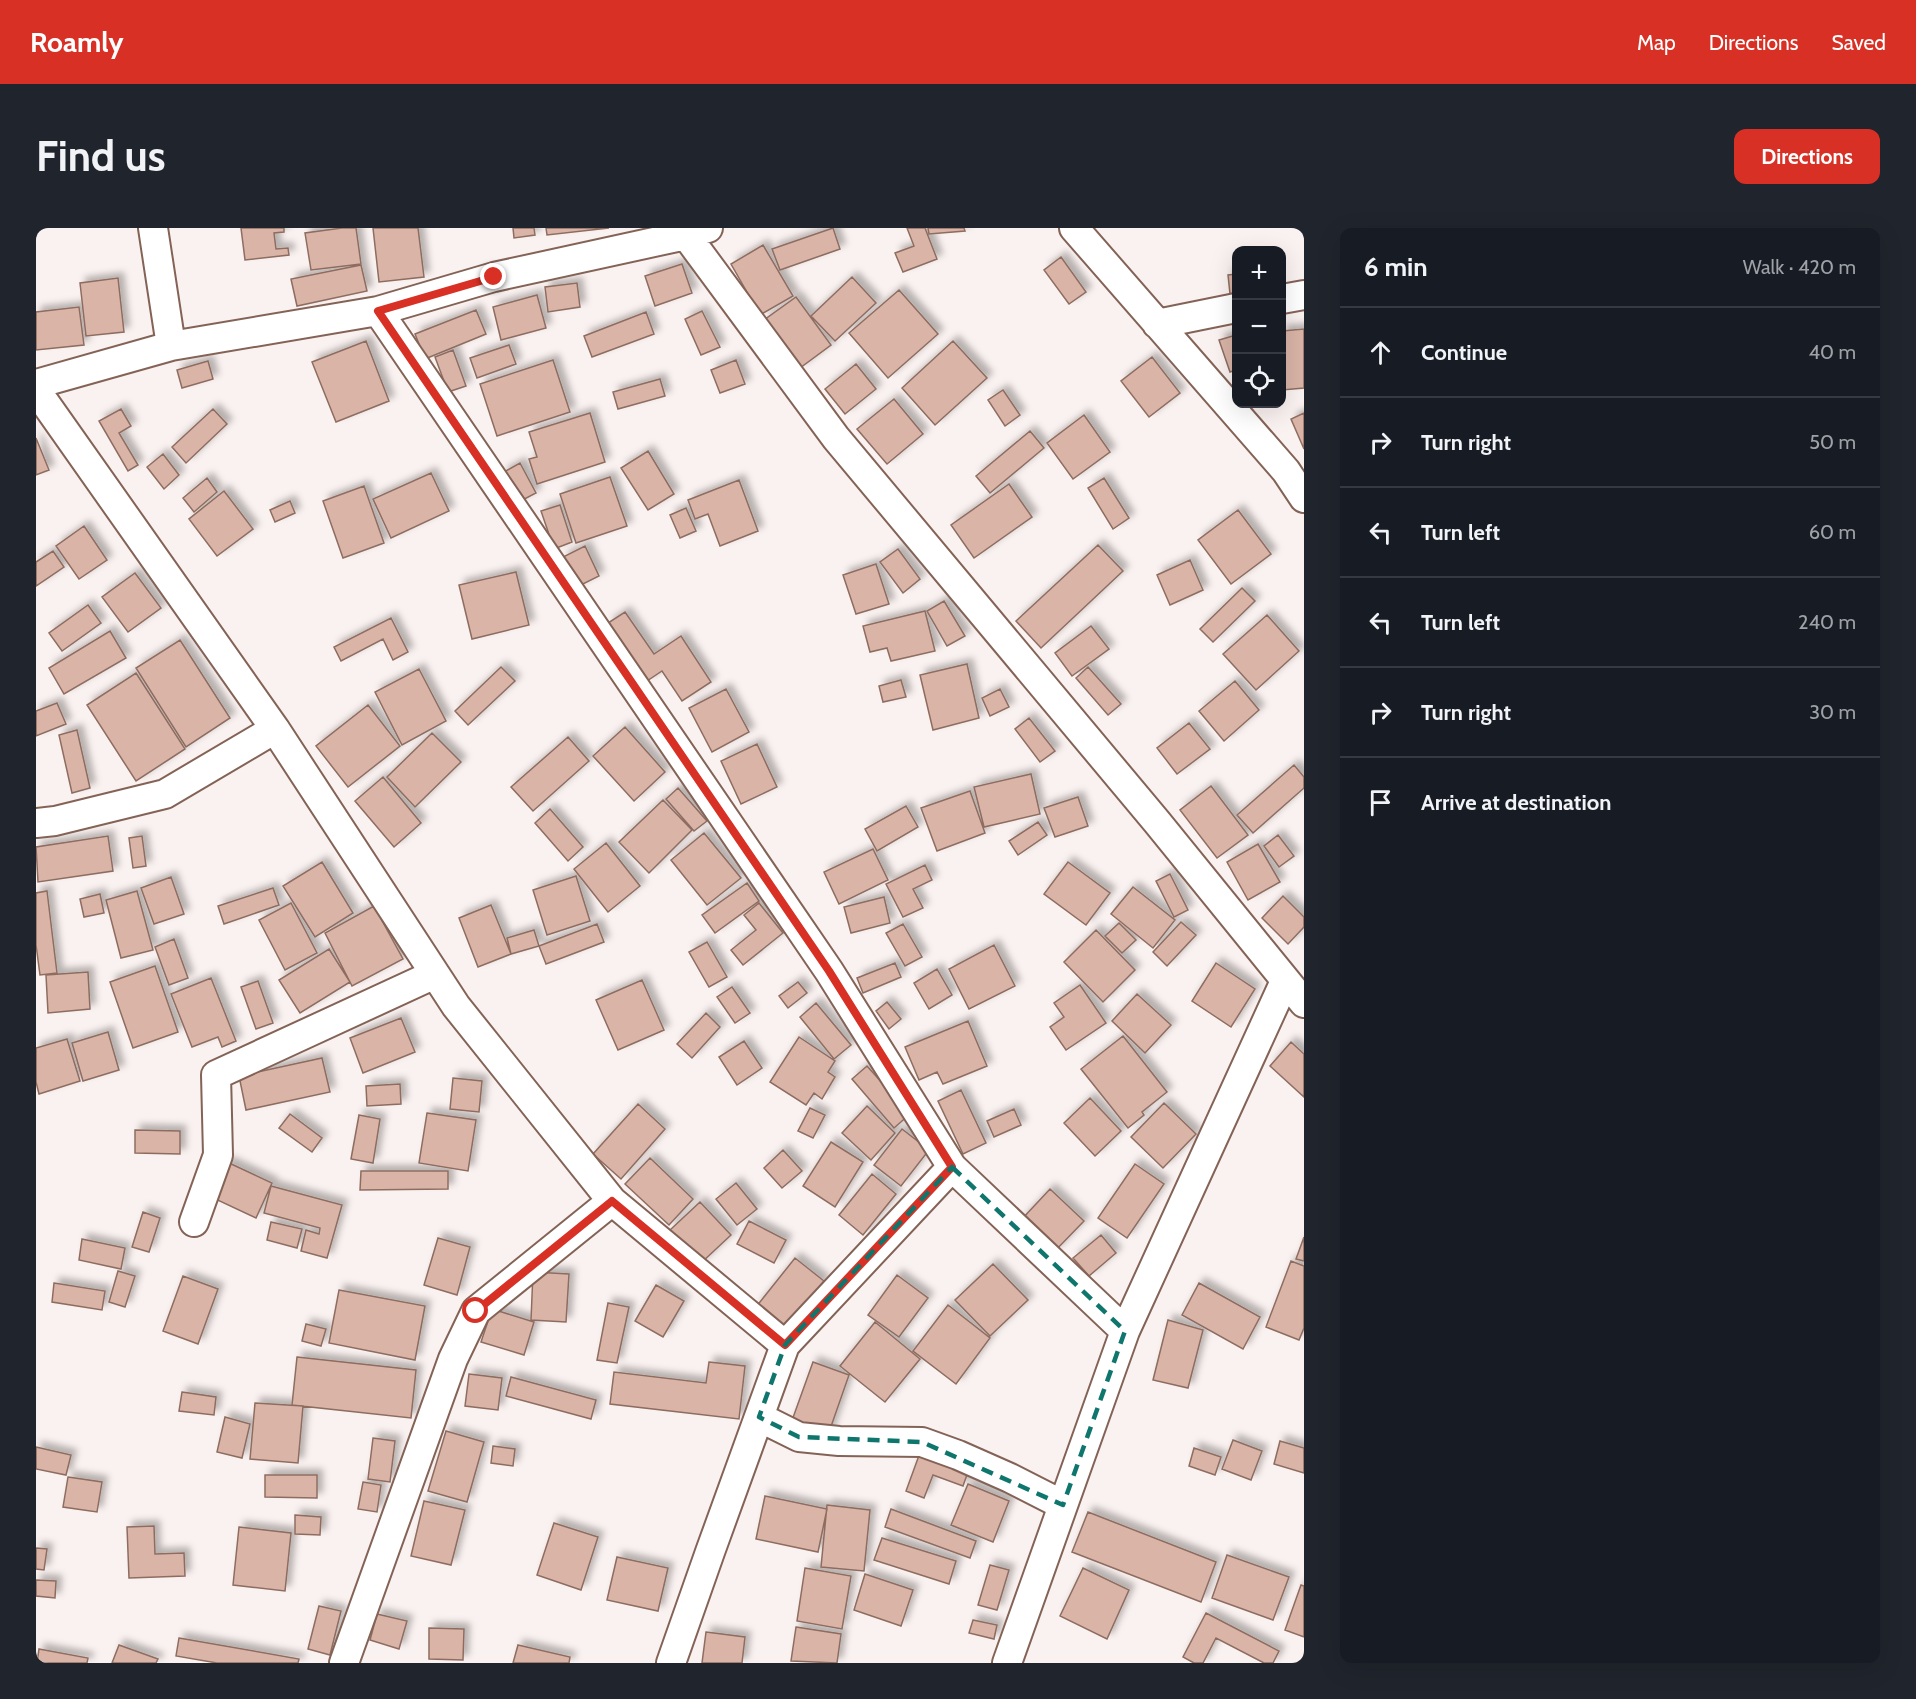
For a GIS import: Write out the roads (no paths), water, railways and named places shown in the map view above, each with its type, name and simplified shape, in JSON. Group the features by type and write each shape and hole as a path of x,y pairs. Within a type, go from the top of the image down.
{"street":[{"path":"153,228 171,346"},
{"path":"1074,228 1286,471 1304,498"},
{"path":"36,384 171,346 378,311 494,277 697,232 836,438 1157,822 1304,1003"},
{"path":"1286,298 1304,295"},
{"path":"1157,324 1232,309"},
{"path":"378,311 829,971 952,1167 1125,1331"},
{"path":"36,390 275,729 456,1006 612,1201 785,1345"},
{"path":"36,823 55,821 165,794 275,729"},
{"path":"194,1222 218,1155 216,1075 435,974"},
{"path":"1007,1663 1125,1331 1285,981"},
{"path":"671,1663 785,1345 952,1167"},
{"path":"344,1663 453,1359 476,1311 612,1201"},
{"path":"759,1417 800,1437 838,1441 922,1442 1010,1478 1063,1505"}]}
